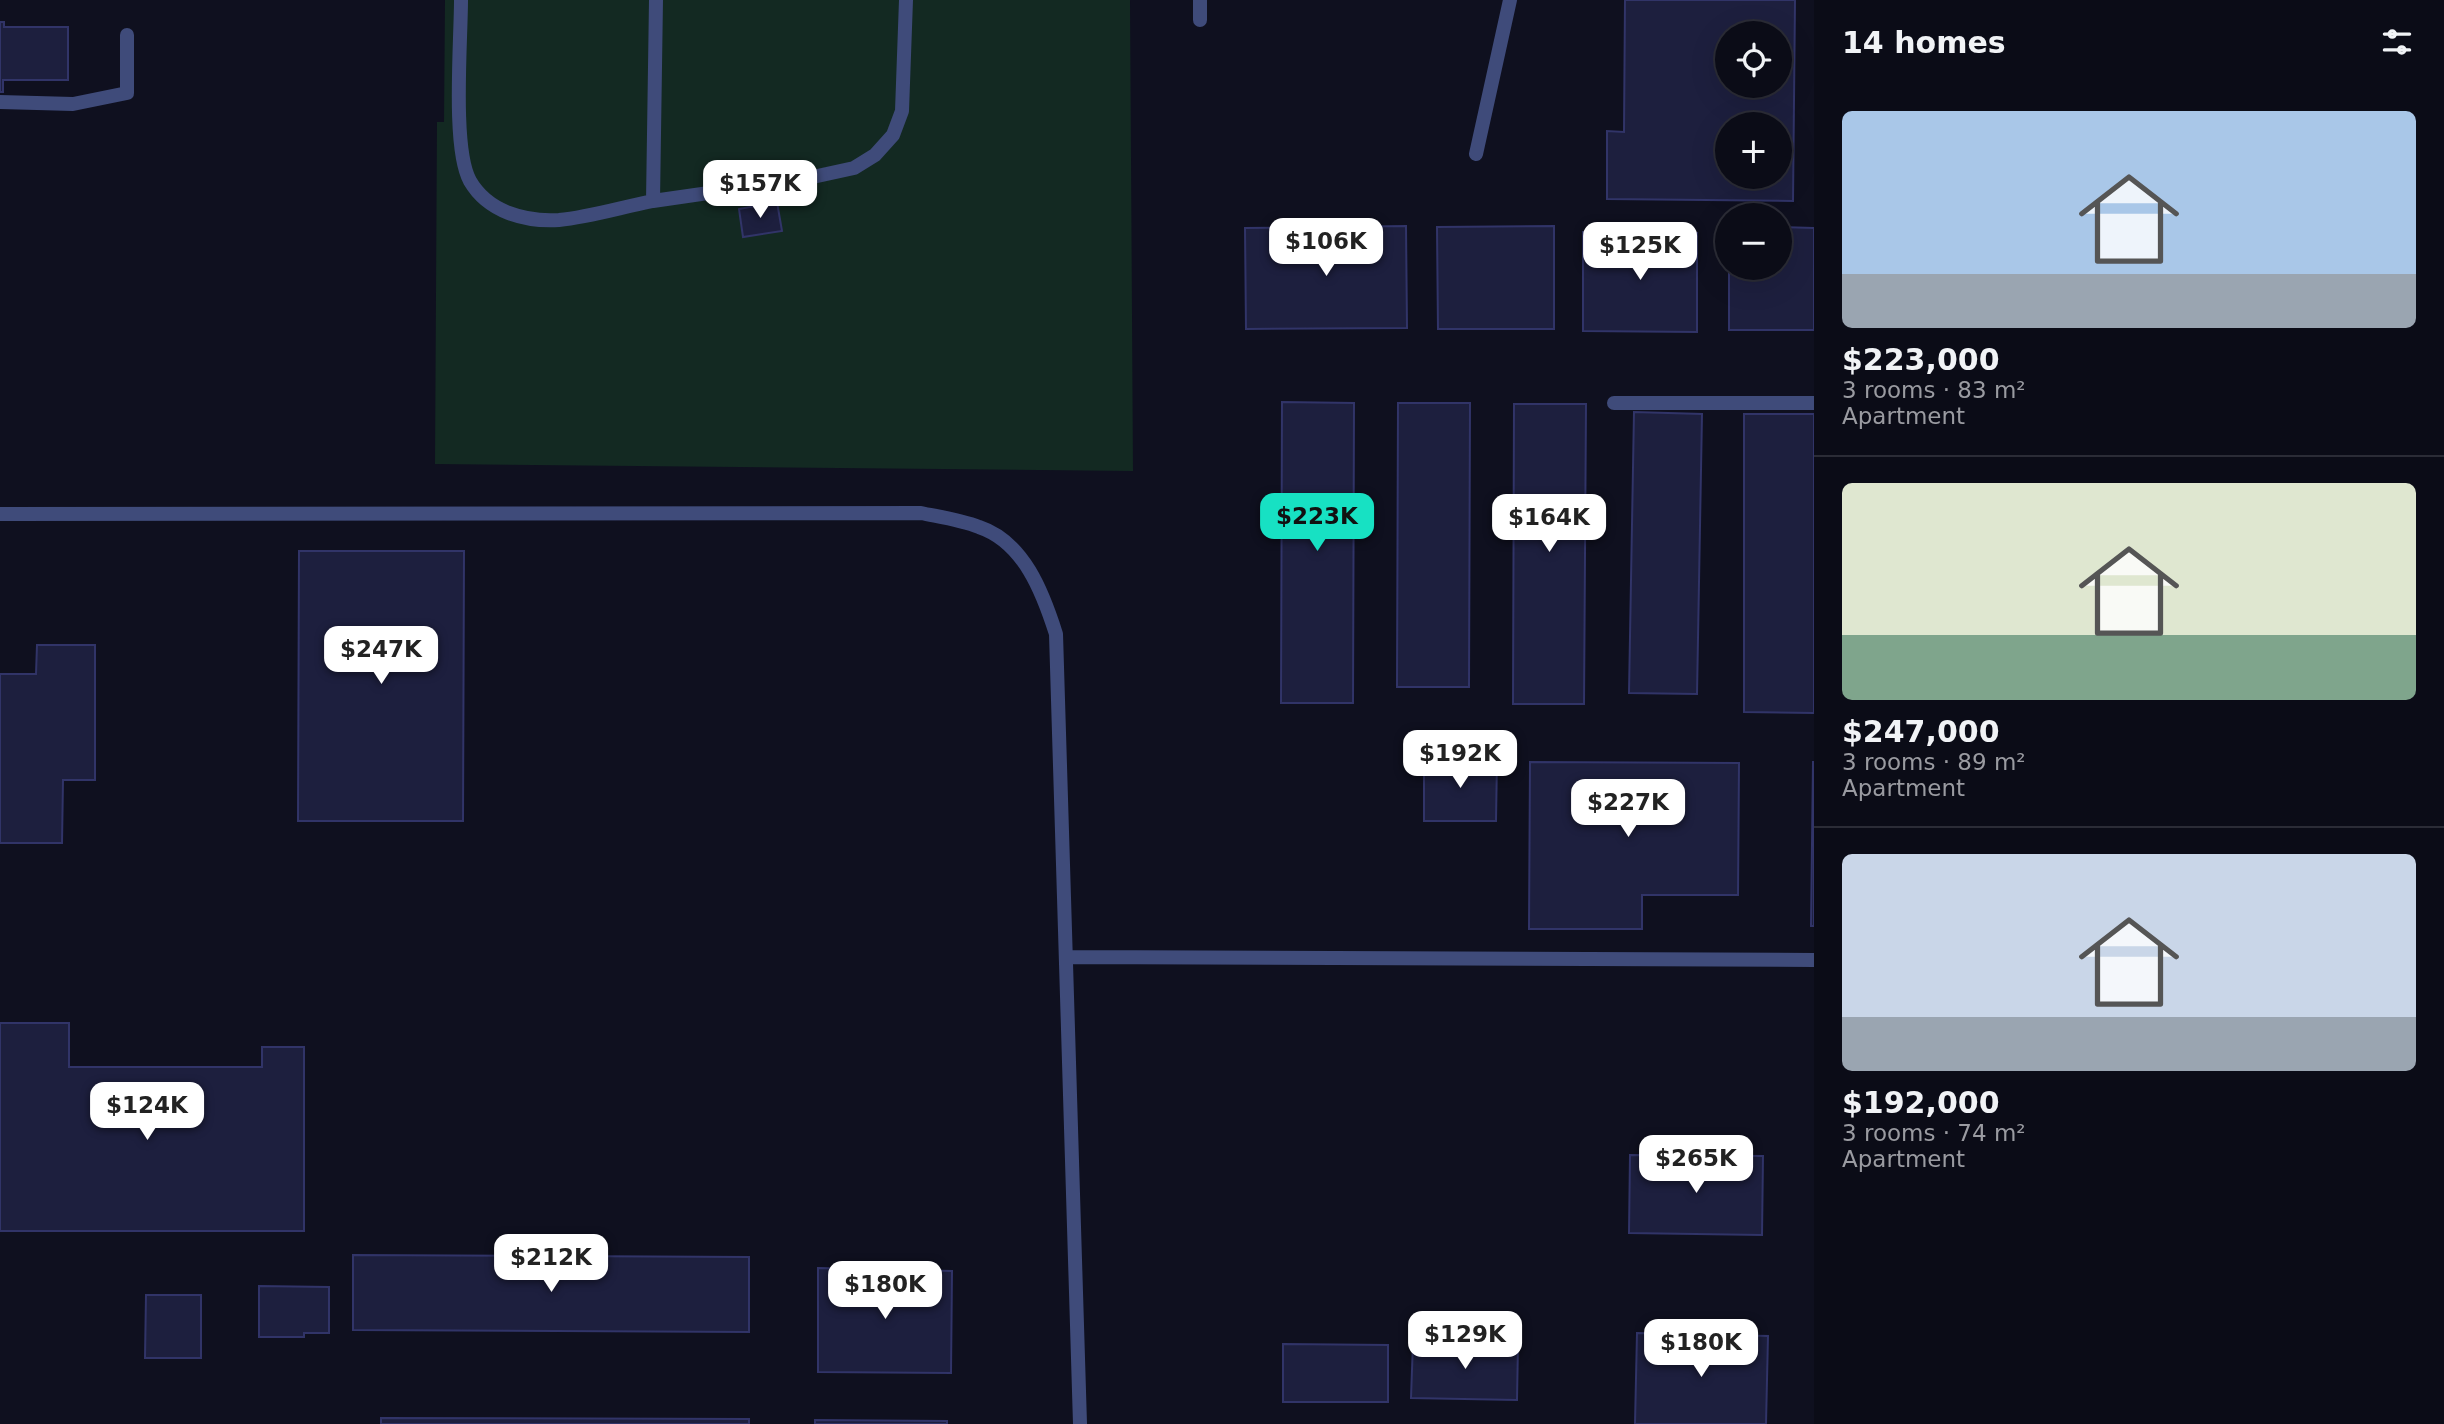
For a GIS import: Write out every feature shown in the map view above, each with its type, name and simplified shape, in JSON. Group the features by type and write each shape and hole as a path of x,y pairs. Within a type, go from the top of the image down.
{"lane":[{"path":"461,0 463,155 470,180 484,198 503,212 527,219 558,220 653,201 799,180 854,168 875,155 892,135 902,111 906,0"},
{"path":"653,201 656,0"},
{"path":"1200,0 1200,20"},
{"path":"1476,154 1510,0"},
{"path":"0,102 73,104 127,93 127,35"},
{"path":"1614,403 1814,403"},
{"path":"0,513 921,513 983,527 1009,546 1027,565 1043,592 1056,634 1080,1424"},
{"path":"1066,957 1814,960"}],"green space":[{"path":"445,0 1130,0 1133,471 435,464 437,122 444,122"}],"building":[{"path":"1625,0 1795,0 1793,201 1607,199 1607,131 1624,132"},
{"path":"0,22 4,22 4,27 68,27 68,80 3,80 3,92 0,92"},
{"path":"777,202 782,231 743,237 739,209"},
{"path":"1406,226 1407,328 1246,329 1245,228"},
{"path":"1554,226 1554,329 1438,329 1437,227"},
{"path":"1792,227 1814,228 1814,330 1729,330 1729,280 1792,280"},
{"path":"1583,232 1697,233 1697,332 1583,331"},
{"path":"1282,402 1354,403 1353,703 1281,703"},
{"path":"1398,403 1470,403 1469,687 1397,687"},
{"path":"1514,404 1586,404 1584,704 1513,704"},
{"path":"1634,412 1702,414 1697,694 1629,693"},
{"path":"1744,414 1814,414 1814,713 1744,712"},
{"path":"299,551 464,551 463,821 298,821"},
{"path":"37,645 95,645 95,780 63,780 62,843 0,843 0,674 36,674"},
{"path":"1424,759 1497,759 1496,821 1424,821"},
{"path":"1530,762 1739,763 1738,895 1642,895 1642,929 1529,929"},
{"path":"1813,762 1814,926 1811,926"},
{"path":"0,1023 69,1023 69,1067 262,1067 262,1047 304,1047 304,1231 0,1231"},
{"path":"1630,1155 1763,1156 1762,1235 1629,1233"},
{"path":"353,1255 749,1257 749,1332 353,1330"},
{"path":"818,1268 952,1271 951,1373 818,1372"},
{"path":"259,1286 329,1287 329,1333 304,1333 304,1337 259,1337"},
{"path":"146,1295 201,1295 201,1358 145,1358"},
{"path":"1637,1333 1768,1336 1766,1424 1635,1424"},
{"path":"1413,1342 1518,1344 1517,1400 1411,1398"},
{"path":"1283,1344 1388,1345 1388,1402 1283,1402"},
{"path":"381,1418 749,1419 749,1424 381,1424"},
{"path":"815,1420 947,1421 947,1424 815,1424"}]}
